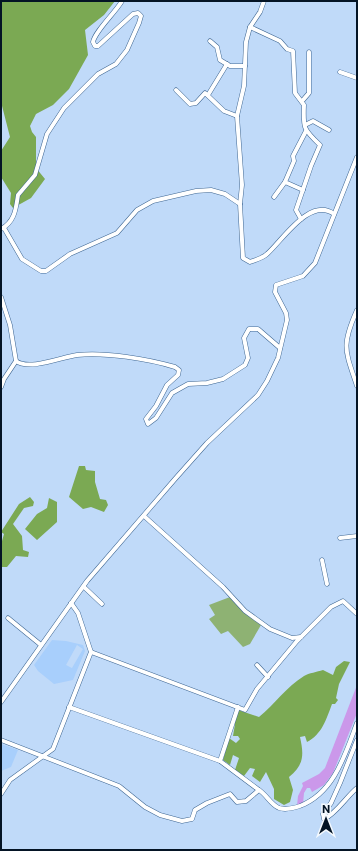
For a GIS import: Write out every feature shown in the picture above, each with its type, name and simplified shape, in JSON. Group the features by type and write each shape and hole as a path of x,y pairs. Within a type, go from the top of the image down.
{"street":[{"path":"122,1 105,25 94,36 92,42 95,46 98,46 133,14 138,13 141,16 140,23 127,50 116,64 98,74 64,108 47,134 35,175 18,195 18,208 11,222 3,229 22,259 41,271 46,271 70,254 116,233 136,210 153,201 196,191 211,190 225,194 240,204"},
{"path":"264,1 260,12 250,26 246,42 244,86 237,116 242,185 240,204 243,258 250,262 266,256 301,219 314,211 330,211 334,214"},
{"path":"250,26 280,41 287,49 293,51 295,93 302,100 304,105 306,131 320,145 296,212 301,219"},
{"path":"210,41 217,47 218,58 227,64 236,67 245,66"},
{"path":"302,100 309,93 309,52"},
{"path":"208,95 227,64"},
{"path":"340,72 357,78"},
{"path":"176,90 190,104 196,103 203,94 208,95 224,111 237,116"},
{"path":"305,125 313,121 329,130"},
{"path":"274,197 285,182 294,161 293,156 306,131"},
{"path":"1,702 84,587 207,444 258,395 272,370 280,348 287,320 286,312 275,292 276,286 303,276 315,263 357,157"},
{"path":"285,182 303,190"},
{"path":"1,297 10,325 16,361 4,378 1,387"},
{"path":"357,310 347,333 346,352 357,386"},
{"path":"16,361 24,364 38,364 77,355 112,356 175,367 179,370 178,375 167,385 156,406 146,419 148,424 156,418 172,393 188,384 207,383 223,379 245,365 248,358 244,338 249,329 258,329 280,348"},
{"path":"144,516 223,587 245,611 270,629 292,638 303,636"},
{"path":"340,538 357,536"},
{"path":"322,560 327,584"},
{"path":"84,587 102,604"},
{"path":"92,652 245,710 257,688 303,636 338,602 342,600 357,614"},
{"path":"1,794 10,780 53,749 92,652 78,613 71,603"},
{"path":"8,618 41,645"},
{"path":"257,665 268,677"},
{"path":"69,707 220,761 265,794 273,804 281,809 293,808 309,802 324,791 336,773 357,723"},
{"path":"220,761 238,707"},
{"path":"1,740 43,755 119,786 145,807 160,815 182,821 192,819 195,810 207,803 230,794 237,802 246,801 259,790"},
{"path":"357,740 337,790 323,814 324,819 357,788"}],"shaded area":[{"path":"52,640 66,641 83,645 85,651 73,680 54,684 38,671 34,665","holes":["77,645 83,649 72,668 66,665"]},
{"path":"357,685 357,713 333,773 324,785 312,792 310,788 307,788 304,793 303,804 297,806 298,796 303,786 302,783 319,774 325,768"},
{"path":"1,744 18,750 11,767 1,771"}],"green space":[{"path":"1,1 115,1 104,15 85,30 88,55 69,89 53,105 36,114 30,126 36,137 36,168 45,179 31,198 13,208 10,204 11,193 1,177 1,151 10,137 1,102"},
{"path":"79,466 85,466 86,470 95,471 95,482 100,499 106,500 108,505 104,512 91,507 83,509 69,497"},
{"path":"30,497 34,502 33,506 24,508 13,524 22,536 23,550 29,552 28,557 16,556 7,567 1,567 2,541 4,534 1,532 19,504"},
{"path":"49,498 57,502 57,522 37,540 25,529 37,514 47,508"},
{"path":"230,597 261,625 250,644 243,647 228,631 221,634 209,619 215,615 209,605"},
{"path":"344,661 350,662 339,684 336,698 338,700 335,704 332,704 323,726 312,739 307,742 305,736 300,737 302,759 298,768 289,777 293,790 290,802 284,805 274,799 274,789 266,772 260,782 252,776 255,769 250,768 244,776 235,770 239,758 233,755 230,765 223,760 229,738 236,743 240,739 238,736 233,736 235,724 233,723 238,710 259,717 292,685 304,676 323,670 333,675 336,667"}]}
